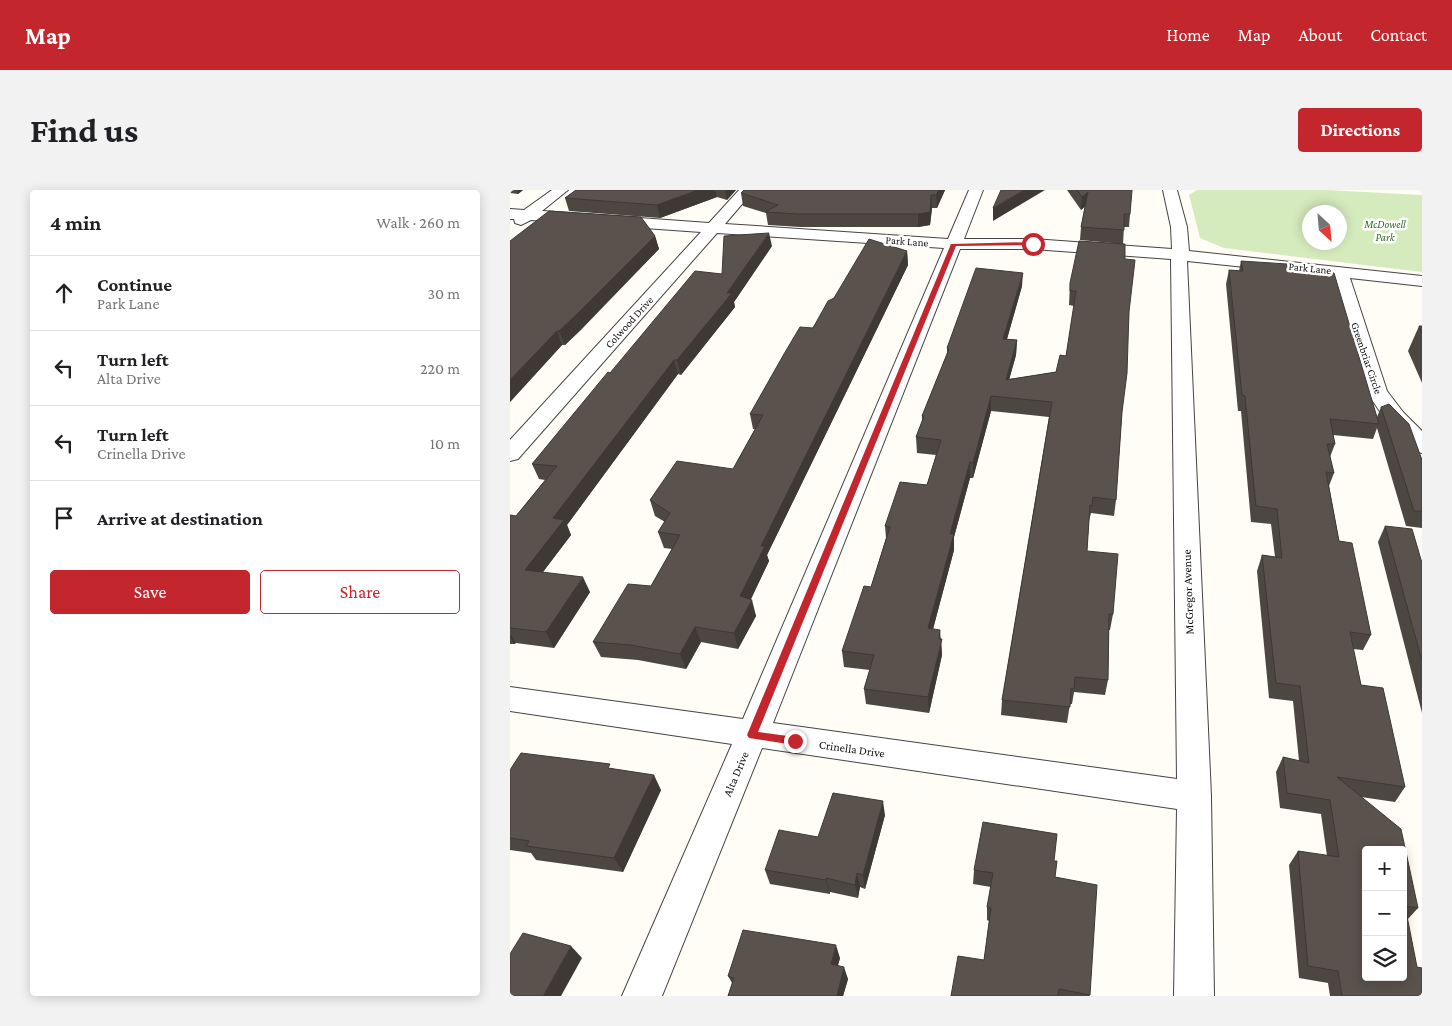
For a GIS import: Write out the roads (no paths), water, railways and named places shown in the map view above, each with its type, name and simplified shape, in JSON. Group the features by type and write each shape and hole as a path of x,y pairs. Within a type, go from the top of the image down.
{"street":[{"path":"510,229 561,190"},
{"name":"Colwood Drive","path":"510,454 715,228 747,190"},
{"name":"Alta Drive","path":"642,996 752,735 976,190"},
{"name":"McGregor Avenue","path":"1170,190 1181,244 1178,264 1194,796 1194,996"},
{"name":"Park Lane","path":"510,214 954,244 1033,244 1181,254 1422,281"},
{"name":"Greenbriar Circle","path":"1339,271 1377,391 1395,417 1419,438"},
{"name":"Crinella Drive","path":"510,699 752,735 1194,796"}],"park label":[{"name":"McDowell Park","path":"1385,230"}]}
